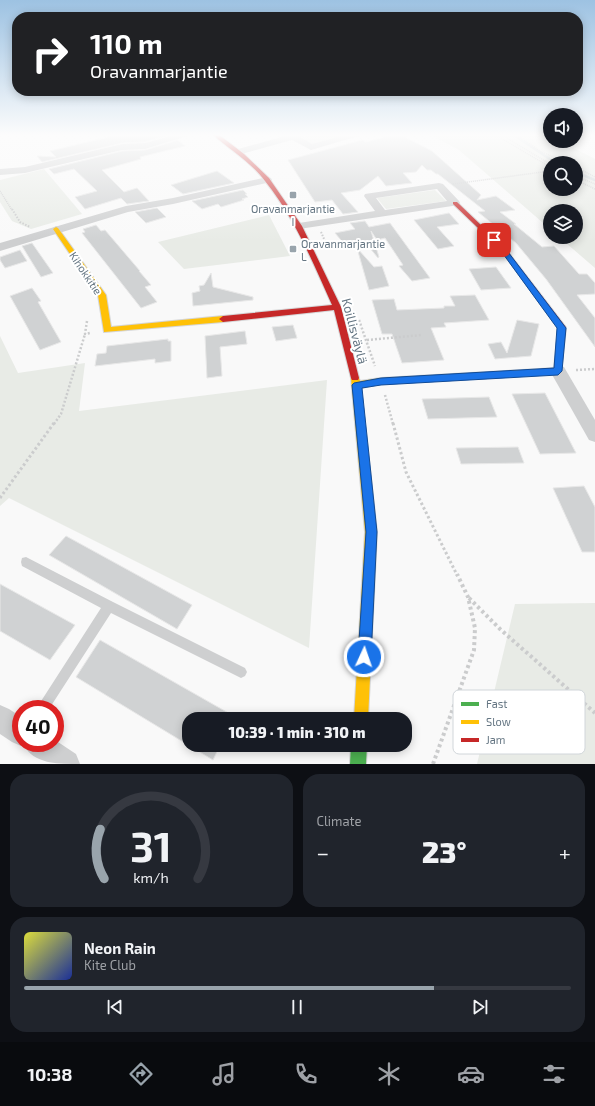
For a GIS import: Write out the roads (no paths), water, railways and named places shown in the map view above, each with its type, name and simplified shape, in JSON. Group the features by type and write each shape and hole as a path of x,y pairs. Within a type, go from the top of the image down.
{"street":[{"path":"0,172 26,170"},
{"name":"Koillisväylä","path":"256,170 267,180 299,226 338,307 357,385 371,532 361,712"},
{"path":"0,247 126,209 173,201 267,180"},
{"path":"383,214 369,196 438,186 503,249 562,328 558,371 595,435"},
{"path":"299,226 455,203"},
{"name":"Kihokkitie","path":"56,229 102,295 107,330 321,310 338,307"},
{"path":"357,385 381,382 558,371"},
{"path":"0,718 12,727"},
{"path":"49,752 66,764"},
{"path":"358,764 359,752"}],"lane":[{"path":"26,562 109,606 241,672"},
{"path":"48,700 109,606"}],"waterway":[{"path":"583,175 595,180"}],"place":[{"name":"Oravanmarjantie I","path":"293,195"},
{"name":"Oravanmarjantie L","path":"293,249"}]}
